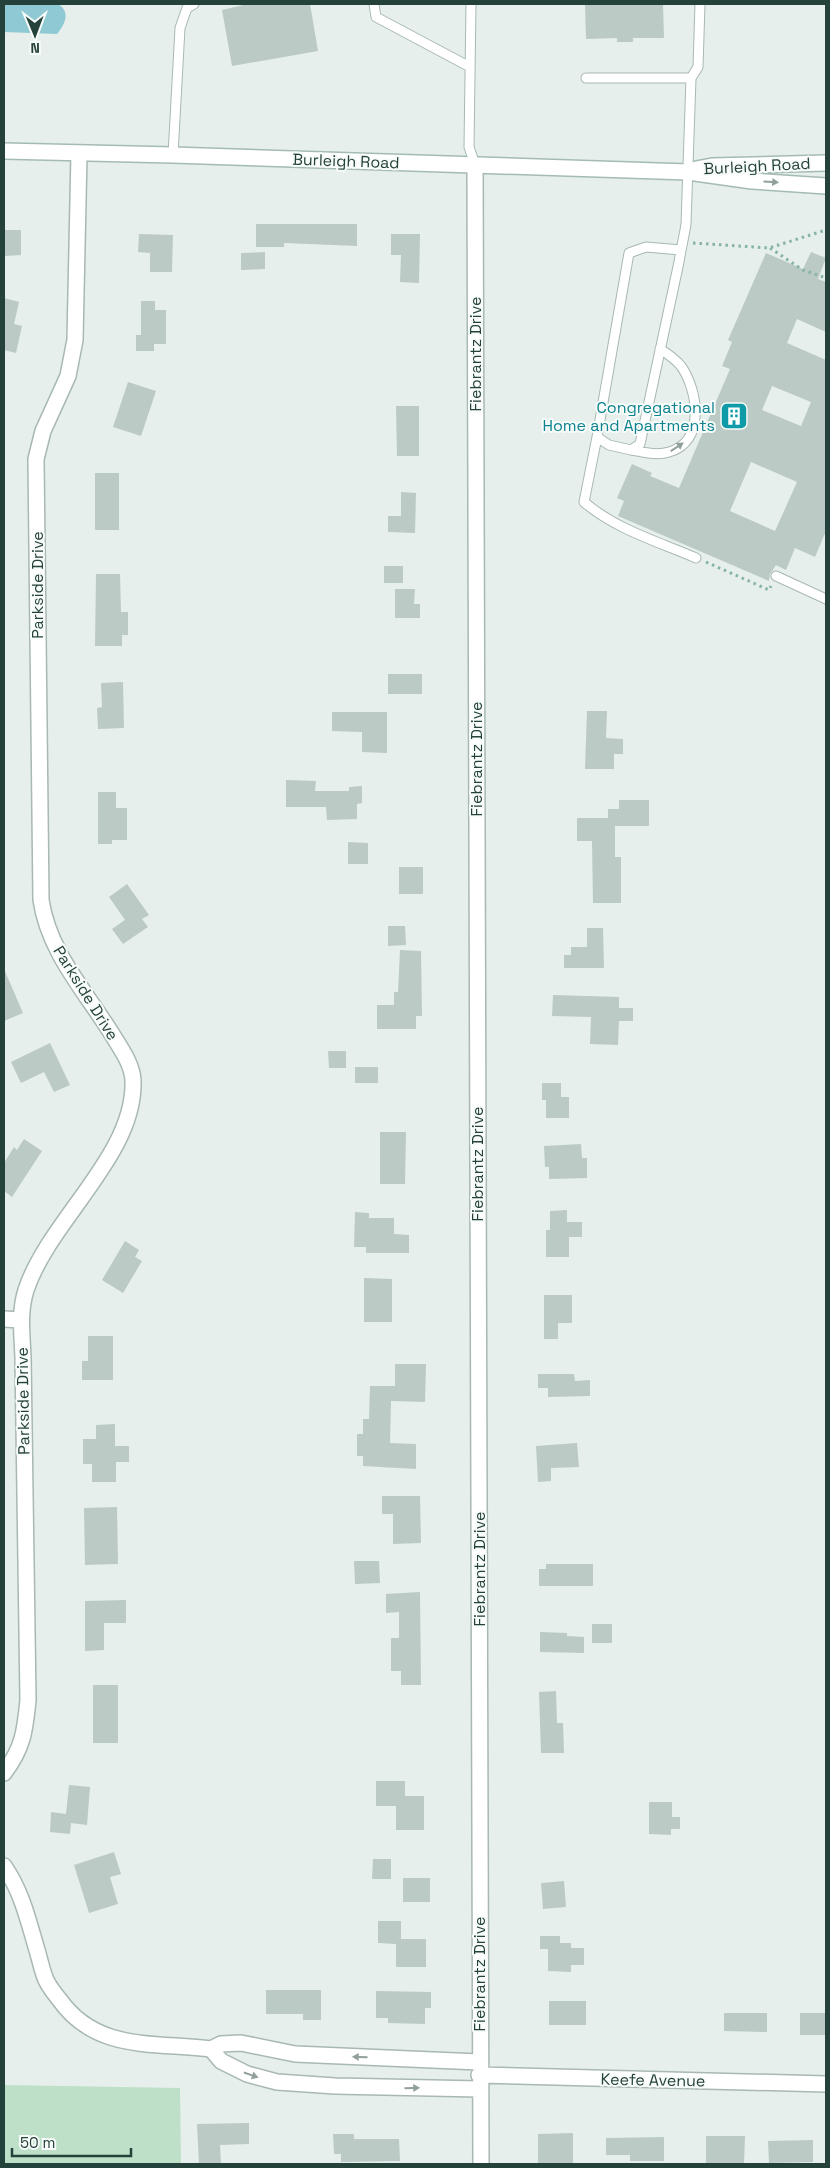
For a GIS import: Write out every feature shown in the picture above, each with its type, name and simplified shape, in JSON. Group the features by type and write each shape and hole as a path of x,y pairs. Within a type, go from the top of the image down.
{"street":[{"name":"Burleigh Road","path":"4,151 688,172 752,181 826,186"},
{"name":"Parkside Drive","path":"4,1772 17,1755 25,1732 28,1700 23,1357 20,1320 26,1289 33,1274 60,1228 116,1144 128,1120 133,1080 129,1063 98,1011 72,976 54,944 44,920 41,900 36,459 43,431 68,376 75,340 79,154"},
{"name":"Burleigh Road","path":"688,172 712,166 826,163"},
{"name":"Fiebrantz Drive","path":"475,164 480,2164"},
{"path":"4,1319 20,1320"},
{"name":"Keefe Avenue","path":"4,1866 14,1881 26,1910 46,1981 78,2022 113,2040 139,2044 211,2049 221,2044 241,2043 295,2054 479,2075 826,2084"},
{"name":"Keefe Avenue","path":"211,2049 222,2061 247,2074 277,2082 335,2086 479,2075"}],"lane":[{"path":"173,155 180,28 187,8 194,4"},
{"path":"374,4 376,17 470,67"},
{"path":"471,4 469,147 475,164"},
{"path":"630,450 640,444 686,224 691,78 698,67 700,4"},
{"path":"586,78 691,78"},
{"path":"682,246 646,247 629,253 584,502 596,513 696,558"},
{"path":"597,438 609,445 661,454 674,451 690,437 695,421 693,394 684,371 675,359 660,349"},
{"path":"776,576 826,599"}],"path":[{"path":"682,246 769,248 826,230"},
{"path":"769,248 803,270 826,278"},
{"path":"696,558 769,590 776,576"}],"green space":[{"path":"4,2085 180,2088 181,2164 4,2164"}],"water":[{"path":"4,4 58,4 66,14 57,34 4,32"}],"building":[{"path":"248,4 310,4 318,51 232,66 222,10"},
{"path":"585,4 663,4 664,38 633,38 633,42 617,42 617,38 586,39"},
{"path":"256,224 357,224 357,246 284,243 284,247 256,247"},
{"path":"4,230 21,230 21,255 4,256"},
{"path":"139,234 173,235 172,272 150,272 150,253 138,252"},
{"path":"391,234 420,234 419,283 400,282 401,255 391,255"},
{"path":"265,252 265,269 241,270 241,253"},
{"name":"Congregational Home and Apartments","path":"811,252 826,258 818,279 826,282 826,332 797,319 787,343 826,360 826,531 815,557 795,548 786,570 776,565 770,574 769,581 618,516 624,501 617,498 632,464 652,473 650,476 679,488 730,369 722,366 732,342 728,340 766,253 803,269","holes":["772,386 811,402 801,426 762,410","751,462 797,482 775,531 730,511"]},
{"path":"4,298 19,302 14,324 22,326 16,353 4,350"},
{"path":"141,301 155,301 155,310 166,310 166,344 154,344 154,351 136,351 136,335 141,335"},
{"path":"128,382 156,391 141,436 113,427"},
{"path":"396,406 419,406 419,456 397,456"},
{"path":"95,473 119,473 119,530 95,530"},
{"path":"401,492 416,493 415,533 388,532 388,516 401,516"},
{"path":"384,566 403,566 403,583 384,583"},
{"path":"96,574 120,574 121,612 128,612 128,635 122,635 122,646 95,646"},
{"path":"395,589 415,589 414,604 420,604 420,618 395,618"},
{"path":"388,674 422,674 422,694 388,694"},
{"path":"123,682 124,728 98,729 97,708 102,707 101,683"},
{"path":"587,711 607,711 606,738 623,739 623,754 614,754 614,769 585,769"},
{"path":"332,712 387,712 387,753 362,752 362,732 332,731"},
{"path":"286,780 316,781 315,791 349,791 349,787 362,786 362,803 357,804 357,819 327,820 326,807 286,807"},
{"path":"98,792 116,792 116,808 127,808 127,840 112,840 112,844 98,844"},
{"path":"619,800 649,800 649,826 615,826 615,857 621,857 621,903 593,903 592,841 577,841 577,818 608,818 608,809 619,809"},
{"path":"348,842 368,843 368,864 348,864"},
{"path":"399,867 423,867 423,894 399,894"},
{"path":"127,884 149,915 142,919 148,927 123,944 112,929 125,920 109,897"},
{"path":"388,926 405,926 406,945 388,946"},
{"path":"587,928 603,928 604,968 564,968 564,955 571,955 571,947 587,947"},
{"path":"400,950 421,951 422,1016 416,1016 416,1029 377,1029 377,1005 394,1005 394,992 398,992"},
{"path":"4,969 23,1013 4,1021"},
{"path":"553,995 619,997 619,1008 633,1008 633,1021 619,1021 618,1045 590,1044 591,1017 552,1016"},
{"path":"50,1043 70,1085 54,1092 44,1072 21,1083 11,1062"},
{"path":"328,1051 346,1051 346,1068 329,1068"},
{"path":"355,1067 378,1067 378,1083 355,1083"},
{"path":"542,1083 561,1083 561,1097 569,1097 569,1118 546,1118 546,1100 542,1100"},
{"path":"380,1132 406,1132 405,1184 380,1184"},
{"path":"24,1139 42,1151 12,1197 4,1191 4,1163 14,1147 17,1150"},
{"path":"581,1144 582,1158 587,1158 587,1178 549,1179 549,1167 545,1167 544,1146"},
{"path":"567,1210 567,1222 582,1222 582,1237 569,1237 569,1257 546,1257 546,1230 550,1230 550,1211"},
{"path":"355,1212 369,1213 369,1218 394,1218 394,1234 409,1235 409,1253 366,1253 366,1247 354,1247"},
{"path":"125,1241 139,1250 135,1257 142,1261 123,1293 102,1280"},
{"path":"364,1278 392,1279 392,1322 364,1322"},
{"path":"544,1295 572,1295 572,1323 558,1323 558,1339 544,1339"},
{"path":"88,1336 113,1336 113,1380 82,1380 82,1361 88,1361"},
{"path":"395,1364 426,1364 425,1402 391,1401 390,1443 416,1444 416,1469 363,1466 363,1456 357,1456 357,1434 363,1434 363,1419 369,1419 370,1386 395,1386"},
{"path":"538,1374 574,1374 575,1381 590,1380 590,1396 548,1397 548,1388 538,1388"},
{"path":"115,1424 115,1446 129,1446 129,1462 116,1462 116,1482 92,1482 92,1464 83,1464 83,1439 96,1439 96,1425"},
{"path":"577,1443 579,1467 551,1468 551,1481 538,1482 536,1446"},
{"path":"382,1496 420,1496 421,1543 393,1544 393,1514 382,1514"},
{"path":"117,1507 118,1564 85,1565 84,1508"},
{"path":"354,1561 379,1561 380,1583 355,1584"},
{"path":"546,1564 593,1564 593,1586 539,1586 539,1569 546,1569"},
{"path":"420,1592 421,1685 401,1685 401,1671 391,1671 391,1638 399,1638 399,1612 386,1613 386,1594"},
{"path":"126,1600 126,1623 104,1623 104,1650 85,1651 85,1601"},
{"path":"592,1624 612,1624 612,1643 592,1643"},
{"path":"540,1632 567,1633 567,1636 584,1637 584,1653 540,1652"},
{"path":"93,1685 118,1685 118,1743 93,1743"},
{"path":"556,1691 557,1723 563,1723 564,1753 541,1753 539,1692"},
{"path":"376,1781 405,1781 405,1796 424,1796 424,1830 396,1830 396,1806 376,1806"},
{"path":"69,1785 90,1787 87,1825 71,1823 70,1834 50,1832 51,1812 66,1814"},
{"path":"649,1802 672,1802 672,1817 680,1817 680,1829 671,1829 671,1835 649,1834"},
{"path":"114,1852 121,1874 110,1877 118,1904 89,1913 74,1865"},
{"path":"373,1859 391,1859 391,1879 372,1879"},
{"path":"403,1878 430,1878 430,1902 403,1902"},
{"path":"564,1881 566,1907 543,1909 541,1883"},
{"path":"378,1921 401,1921 401,1939 426,1939 426,1967 396,1967 396,1944 378,1943"},
{"path":"540,1936 560,1936 560,1943 571,1943 571,1948 584,1948 584,1965 571,1965 571,1972 548,1971 548,1949 540,1949"},
{"path":"266,1990 321,1990 321,2020 303,2020 303,2014 266,2014"},
{"path":"376,1991 431,1992 431,2008 425,2008 425,2024 388,2023 388,2018 376,2018"},
{"path":"549,2001 586,2001 586,2025 549,2025"},
{"path":"724,2013 767,2013 767,2032 724,2031"},
{"path":"800,2013 826,2013 826,2035 800,2035"},
{"path":"249,2123 249,2144 220,2145 221,2164 199,2164 197,2124"},
{"path":"573,2133 573,2164 538,2164 538,2134"},
{"path":"333,2134 354,2134 354,2139 399,2139 400,2161 341,2162 341,2154 334,2154"},
{"path":"706,2136 745,2136 744,2164 706,2164"},
{"path":"664,2137 664,2161 630,2161 630,2155 606,2155 606,2138"},
{"path":"813,2140 813,2162 769,2163 768,2141"}],"place":[{"name":"Congregational Home and Apartments","path":"734,416"}]}
